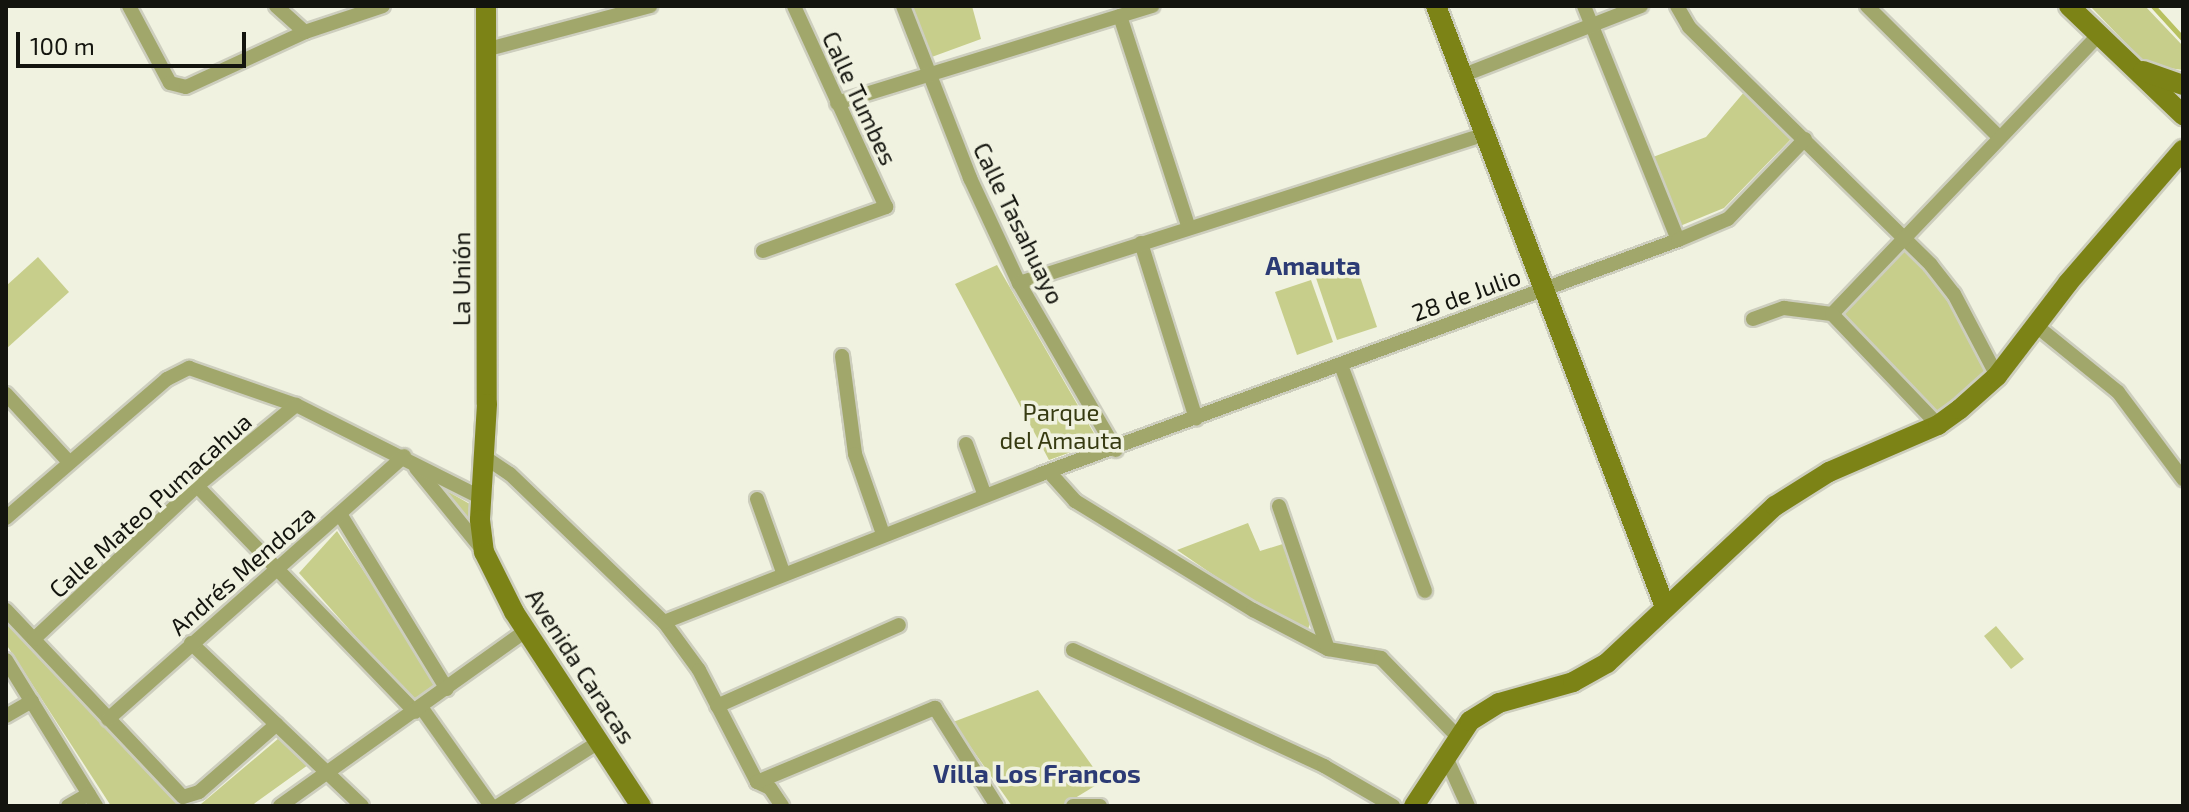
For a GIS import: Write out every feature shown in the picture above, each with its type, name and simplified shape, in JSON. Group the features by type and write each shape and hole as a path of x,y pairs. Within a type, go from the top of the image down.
{"main road":[{"name":"La Unión","path":"484,552 480,497 487,404 486,6"},
{"path":"1436,6 1665,607"},
{"path":"2069,6 2183,115"},
{"path":"2129,63 2183,85"},
{"path":"1414,806 1456,735 1499,703 1573,682 1598,669 1775,506 1806,484 1938,425 1997,376 2034,324 2183,150"},
{"name":"Avenida Caracas","path":"484,552 525,631 641,806"}],"street":[{"path":"129,6 170,83 186,87 305,32 383,6"},
{"path":"276,6 305,32"},
{"path":"485,50 650,6"},
{"name":"Calle Tumbes","path":"763,251 886,207 794,6"},
{"name":"Calle Tasahuayo","path":"903,6 928,75 1019,283 1116,450"},
{"path":"837,103 1152,6"},
{"path":"1584,6 1678,240"},
{"path":"1464,75 1641,6"},
{"path":"1677,6 1689,27 1905,237 1954,294 1997,376"},
{"path":"1867,6 1999,137"},
{"path":"1120,16 1189,228"},
{"path":"1832,314 2099,35"},
{"path":"1019,283 1485,134"},
{"name":"28 de Julio","path":"664,622 883,534 1116,450 1728,219 1805,139"},
{"path":"1141,243 1196,419"},
{"path":"1753,319 1784,308 1832,314 1938,425"},
{"path":"2034,324 2118,392 2183,479"},
{"path":"842,356 855,454 883,534"},
{"path":"1341,365 1425,591"},
{"path":"6,518 167,379 189,368 296,405 404,456 480,497"},
{"path":"6,394 69,462"},
{"name":"Calle Mateo Pumacahua","path":"34,639 197,486 296,405"},
{"path":"966,444 985,496"},
{"path":"404,456 435,487 484,552"},
{"name":"Andrés Mendoza","path":"108,719 404,456"},
{"path":"483,456 510,474 664,622 699,670 757,782 770,788 782,806"},
{"path":"1050,473 1075,501 1328,649 1381,658 1456,735"},
{"path":"197,486 418,710 491,806"},
{"path":"757,499 783,572"},
{"path":"1279,506 1328,649"},
{"path":"340,514 447,689"},
{"path":"6,610 183,797 199,792 277,724"},
{"path":"717,706 899,625"},
{"path":"280,806 330,774 525,631"},
{"path":"191,643 362,806"},
{"path":"1073,650 1324,766 1393,806"},
{"path":"6,660 93,800 68,806"},
{"path":"6,716 32,701"},
{"path":"757,782 935,708 997,806"},
{"path":"498,806 599,742"},
{"path":"1445,755 1468,806"},
{"path":"1073,806 1100,806"}],"green space":[{"path":"911,6 972,6 981,39 929,58"},
{"path":"2090,6 2145,6 2183,46 2183,70 2147,65"},
{"path":"1745,91 1791,139 1724,208 1680,226 1653,157 1706,137"},
{"path":"1905,237 1930,266 1997,376 1937,419 1832,314"},
{"path":"38,257 69,292 6,349 6,286"},
{"name":"Parque del Amauta","path":"997,265 1099,442 1049,460 955,284"},
{"path":"1356,265 1377,327 1337,340 1316,278"},
{"path":"1311,280 1333,342 1297,355 1275,292"},
{"path":"447,491 475,507 471,521 467,522"},
{"path":"1248,523 1260,551 1286,543 1311,621 1308,629 1250,600 1177,550"},
{"path":"337,531 439,684 412,700 299,573"},
{"path":"6,621 180,806 111,806 6,644"},
{"path":"1996,626 2024,659 2011,669 1984,636"},
{"path":"1038,690 1103,781 1062,806 1012,806 953,722"},
{"path":"279,738 308,765 251,806 187,806 201,804"}],"waterway":[{"path":"2153,6 2183,39"}],"district":[{"name":"Amauta","path":"1313,265"},
{"name":"Villa Los Francos","path":"1037,773"}]}
